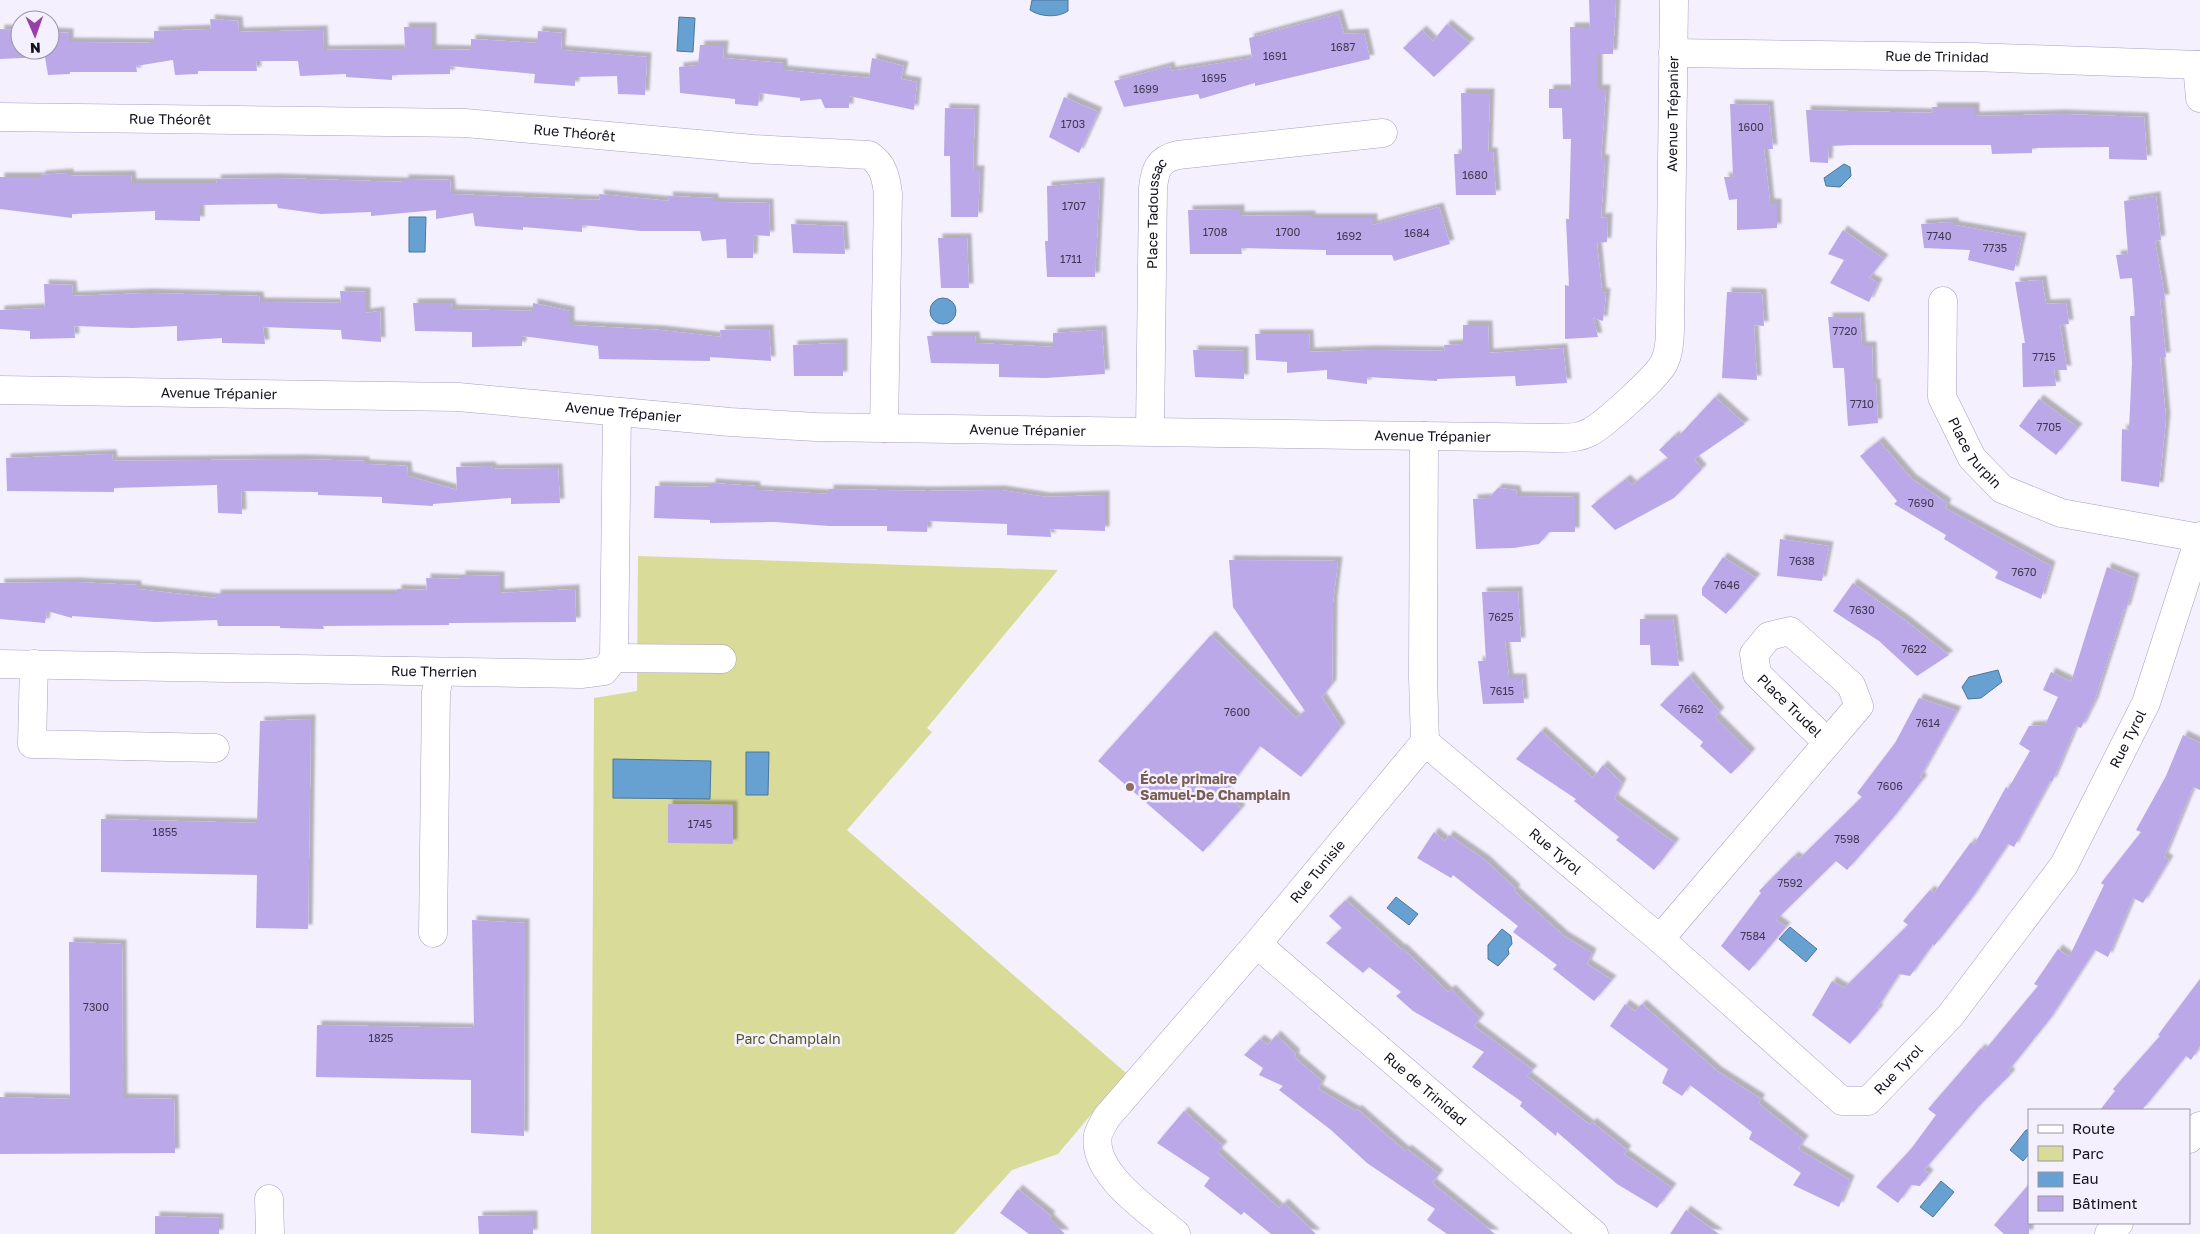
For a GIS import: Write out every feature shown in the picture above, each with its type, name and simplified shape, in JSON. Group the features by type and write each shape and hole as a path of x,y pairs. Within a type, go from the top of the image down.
{"street":[{"name":"Avenue Trépanier","path":"0,390 422,396 774,425 1556,438 1582,436 1599,426 1652,378 1664,363 1670,329 1674,0"},
{"name":"Rue de Trinidad","path":"1673,53 1973,57 2199,65"},
{"path":"2199,65 2200,98"},
{"name":"Rue Théorêt","path":"0,117 465,123 753,149 868,155 878,161 883,170 888,194 884,428"},
{"name":"Place Tadoussac","path":"1150,431 1153,188 1156,170 1161,162 1178,155 1383,133"},
{"name":"Place Turpin","path":"1943,301 1942,397 1972,458 2002,489 2061,513 2200,537"},
{"path":"617,412 614,658 722,659"},
{"path":"1424,436 1423,677 1425,742"},
{"name":"Rue Tyrol","path":"1425,742 1660,939 1842,1101 1868,1101 1950,1016 2064,865 2146,703 2200,537"},
{"name":"Rue Therrien","path":"0,664 581,674 604,671 614,658"},
{"path":"34,664 32,744 215,748"},
{"path":"433,933 436,692 440,672"},
{"name":"Rue Tunisie","path":"1176,1234 1112,1178 1099,1155 1098,1135 1106,1118 1257,944 1425,742"},
{"name":"Place Trudel","path":"1660,939 1827,742"},
{"name":"Rue de Trinidad","path":"1257,944 1594,1234"},
{"path":"2190,1139 2200,1126"},
{"path":"269,1199 270,1234"},
{"path":"2109,1234 2118,1224"}],"green space":[{"name":"Parc Champlain","path":"638,556 1058,570 927,728 932,732 847,830 1126,1073 1058,1154 1012,1170 954,1234 591,1234 594,698 637,691"}],"water":[{"path":"1032,0 1068,0 1068,11 1054,16 1039,14 1030,10"},
{"path":"679,17 695,18 693,52 677,51"},
{"path":"1844,164 1850,167 1851,176 1840,187 1826,186 1824,178"},
{"path":"409,217 426,217 425,252 409,252"},
{"path":"943,298 952,302 956,311 952,320 943,324 934,320 930,311 934,302"},
{"path":"1998,670 2002,682 1981,698 1968,699 1962,687 1969,677"},
{"path":"746,752 769,752 768,795 746,795"},
{"path":"613,759 711,761 710,799 613,798"},
{"path":"1396,897 1418,914 1409,925 1387,908"},
{"path":"1790,927 1817,949 1806,962 1779,939"},
{"path":"1502,929 1511,936 1512,944 1508,949 1509,954 1498,966 1488,959 1488,945"},
{"path":"2028,1130 2028,1155 2023,1161 2010,1150"},
{"path":"1941,1181 1954,1192 1933,1217 1920,1207"}],"building":[{"path":"1589,0 1616,0 1613,54 1598,54 1598,89 1606,89 1601,159 1605,159 1601,218 1608,217 1607,242 1597,243 1602,292 1606,293 1603,321 1593,318 1598,337 1565,339 1565,285 1569,286 1566,219 1569,219 1571,139 1563,139 1562,108 1549,108 1549,89 1571,89 1570,27 1590,27"},
{"path":"1338,14 1344,34 1364,33 1370,59 1255,86 1255,83 1200,99 1198,94 1124,107 1114,81 1170,66 1171,71 1252,58 1249,38"},
{"path":"210,19 238,21 239,32 323,30 324,50 405,49 404,27 432,27 432,49 471,50 471,39 537,43 538,31 562,33 561,50 647,57 645,95 618,94 617,76 575,77 575,86 534,83 535,74 450,66 450,74 392,75 392,80 346,77 346,74 300,76 298,61 256,61 257,71 198,71 198,74 175,75 173,60 136,66 137,72 70,72 70,74 48,75 46,60 60,60 60,33 69,33 69,42 154,43 154,31 211,29"},
{"path":"1447,24 1470,43 1434,77 1403,48 1422,30 1433,41"},
{"path":"0,29 10,30 10,59 0,59"},
{"path":"700,45 724,45 723,58 783,63 783,70 869,78 872,58 904,66 901,79 917,82 914,110 849,96 849,108 825,108 821,99 800,101 800,98 760,93 758,106 735,104 735,99 680,93 679,67 698,65"},
{"path":"1461,93 1490,93 1488,152 1493,152 1496,195 1456,195 1454,154 1462,154"},
{"path":"1064,97 1098,112 1079,153 1049,137"},
{"path":"1730,104 1769,105 1773,149 1764,149 1770,203 1777,203 1777,228 1737,230 1737,199 1729,200 1724,177 1733,177"},
{"path":"1932,107 1975,107 1975,116 2061,114 2144,117 2147,160 2109,159 2109,147 2032,148 2032,153 1992,154 1991,145 1852,145 1829,146 1828,163 1810,162 1806,110 1933,113"},
{"path":"945,108 975,109 973,170 980,170 978,217 951,217 950,156 944,156"},
{"path":"69,173 69,176 131,175 132,183 217,183 216,179 275,178 404,182 404,179 450,180 451,194 600,200 599,194 669,201 668,196 714,198 714,202 769,203 770,236 754,235 753,258 727,258 726,239 702,241 700,231 641,231 582,225 582,232 523,227 523,230 475,226 473,213 436,219 436,210 371,216 371,212 321,214 278,208 277,204 200,205 200,221 155,220 155,211 72,214 72,218 0,209 0,177 41,177 41,175"},
{"path":"1100,182 1095,277 1047,277 1045,241 1048,241 1047,186"},
{"path":"2156,196 2161,240 2155,241 2165,299 2160,299 2166,357 2160,357 2166,418 2159,487 2121,481 2122,429 2129,430 2132,363 2130,316 2135,316 2132,278 2120,279 2116,255 2128,254 2124,201"},
{"path":"1439,207 1450,244 1394,261 1392,255 1326,255 1326,250 1241,248 1242,254 1190,254 1188,210 1240,209 1240,216 1311,215 1311,218 1373,218 1373,225"},
{"path":"1954,222 1954,225 2022,237 2014,271 1968,260 1970,250 1924,248 1921,224"},
{"path":"791,224 843,226 845,254 793,253"},
{"path":"1843,230 1884,259 1869,278 1878,283 1869,302 1830,283 1844,260 1828,254"},
{"path":"938,238 967,238 969,288 941,288"},
{"path":"2042,280 2046,304 2066,303 2069,324 2060,325 2067,370 2054,370 2056,386 2023,387 2022,343 2025,343 2015,282"},
{"path":"44,284 72,285 73,296 149,293 259,296 260,302 341,303 340,291 366,292 366,313 380,311 381,342 342,339 341,330 263,327 265,344 222,343 222,338 177,341 177,326 132,328 74,326 75,338 30,339 30,331 0,329 0,310 45,308"},
{"path":"1727,292 1762,293 1764,326 1754,325 1757,380 1722,378"},
{"path":"413,303 451,303 452,309 533,311 533,303 570,311 570,325 660,330 721,337 720,330 769,329 771,361 710,357 710,361 599,359 598,346 522,336 522,346 472,347 472,332 415,331"},
{"path":"1828,317 1860,317 1862,346 1872,346 1873,383 1876,383 1878,423 1848,426 1844,368 1833,368"},
{"path":"1463,325 1488,325 1489,353 1563,348 1567,383 1516,386 1515,376 1437,379 1437,381 1367,377 1367,384 1327,379 1327,370 1287,373 1287,362 1256,360 1255,334 1309,334 1310,352 1370,350 1445,351 1444,345 1463,344"},
{"path":"1102,330 1105,374 1046,378 999,377 999,364 931,363 927,336 975,336 976,343 1053,347 1053,333"},
{"path":"843,343 843,376 794,376 793,345"},
{"path":"1193,350 1244,351 1244,379 1195,377"},
{"path":"1715,397 1745,424 1694,459 1702,469 1674,498 1615,530 1591,506 1626,479 1632,485 1668,458 1659,450 1675,435 1677,438"},
{"path":"2039,399 2078,428 2056,455 2019,426"},
{"path":"1879,441 1912,479 1947,503 1945,508 2051,566 2041,599 1995,578 1998,572 1944,539 1946,535 1894,504 1897,501 1860,456"},
{"path":"112,454 113,461 301,459 365,461 365,464 407,466 408,476 457,490 456,467 491,466 492,469 558,468 560,503 511,504 511,498 433,504 433,506 382,503 382,497 318,495 318,492 241,491 242,514 218,513 217,485 114,488 114,492 7,491 6,458"},
{"path":"711,483 756,486 756,490 829,494 829,489 1001,490 1046,497 1105,495 1105,531 1050,529 1051,537 1007,535 1007,524 928,521 927,532 887,531 887,526 829,526 775,522 710,523 710,520 654,518 655,486 711,487"},
{"path":"1498,488 1516,490 1517,496 1575,497 1575,532 1549,532 1539,544 1514,548 1476,549 1473,499 1489,498"},
{"path":"1780,539 1829,546 1822,581 1777,576"},
{"path":"1723,557 1756,578 1726,614 1702,595 1702,588"},
{"path":"1229,560 1338,561 1333,602 1332,684 1322,697 1341,727 1301,777 1260,746 1226,791 1241,809 1203,852 1098,761 1211,635 1296,718 1305,711 1233,607"},
{"path":"2107,567 2135,578 2126,610 2124,609 2094,702 2081,728 2076,726 2052,782 2050,781 2014,847 2008,844 1971,899 1934,946 1933,944 1910,976 1899,974 1877,1008 1879,1009 1850,1044 1812,1015 1832,981 1844,988 1908,925 1903,921 1930,890 1934,893 1971,842 1974,845 2006,787 2008,789 2030,751 2019,744 2029,726 2045,725 2058,697 2043,690 2051,672 2071,682"},
{"path":"461,575 500,576 500,593 575,589 576,622 323,626 324,629 280,628 280,626 218,626 217,620 155,622 72,616 72,618 47,611 45,623 0,619 0,583 75,582 137,585 137,589 216,598 216,594 397,594 397,589 427,590 426,578 461,579"},
{"path":"1853,583 1949,655 1917,676 1879,641 1833,611"},
{"path":"1518,591 1521,642 1505,642 1509,678 1522,678 1524,703 1483,704 1478,661 1486,661 1482,592"},
{"path":"1640,619 1673,619 1679,666 1651,665 1650,645 1640,645"},
{"path":"1689,676 1720,712 1715,717 1751,753 1731,774 1700,746 1703,742 1660,705"},
{"path":"1919,698 1957,711 1920,777 1923,779 1892,819 1847,870 1836,861 1776,920 1786,927 1749,971 1721,946 1761,893 1759,891 1794,856 1799,859 1862,797 1857,793 1895,743"},
{"path":"311,719 308,929 256,928 257,875 101,872 101,819 257,823 260,721"},
{"path":"1541,731 1593,778 1603,765 1622,783 1614,799 1675,843 1654,870 1616,840 1619,837 1574,801 1576,799 1516,759"},
{"path":"2183,735 2200,743 2200,790 2193,787 2164,857 2169,860 2143,903 2133,898 2108,957 2095,950 2049,1020 2008,1071 2011,1074 1979,1106 1924,1170 1929,1174 1920,1186 1911,1185 1898,1203 1876,1187 1911,1149 1936,1115 1928,1109 1981,1048 1984,1051 2038,986 2034,984 2058,949 2069,957 2104,885 2101,883 2141,832 2136,830 2166,776"},
{"path":"668,804 733,805 733,844 668,843"},
{"path":"1434,832 1445,841 1449,835 1485,860 1516,889 1514,891 1564,936 1592,953 1587,964 1612,980 1594,1001 1553,969 1557,965 1513,932 1518,926 1453,875 1451,878 1417,858"},
{"path":"1346,900 1402,948 1448,992 1451,989 1480,1018 1474,1026 1533,1070 1527,1076 1590,1125 1592,1122 1627,1150 1624,1154 1672,1188 1657,1208 1617,1184 1557,1132 1556,1136 1520,1106 1522,1102 1472,1067 1484,1052 1413,1011 1396,996 1401,992 1369,967 1363,973 1326,943 1342,928 1329,916"},
{"path":"472,920 525,923 524,1136 471,1133 471,1080 316,1077 317,1025 474,1028"},
{"path":"69,942 122,944 123,1098 174,1099 175,1153 0,1154 0,1097 70,1099"},
{"path":"2200,979 2200,1046 2191,1060 2186,1056 2143,1109 2101,1109 2115,1091 2113,1089 2160,1036 2158,1035"},
{"path":"1625,1004 1635,1011 1642,1004 1717,1071 1761,1099 1758,1103 1804,1140 1798,1149 1850,1180 1839,1207 1793,1185 1801,1173 1749,1139 1752,1132 1690,1085 1682,1096 1662,1083 1668,1069 1610,1026"},
{"path":"1276,1035 1296,1054 1294,1057 1322,1081 1318,1089 1356,1111 1357,1109 1405,1151 1407,1149 1439,1174 1432,1183 1495,1234 1447,1234 1427,1220 1435,1209 1367,1163 1331,1130 1279,1090 1283,1086 1259,1075 1263,1068 1244,1055 1260,1039 1268,1045"},
{"path":"1184,1111 1223,1146 1217,1152 1279,1208 1284,1203 1316,1234 1271,1234 1244,1212 1241,1215 1204,1186 1210,1178 1157,1143"},
{"path":"2028,1185 2029,1234 2004,1234 1994,1225"},
{"path":"1018,1189 1051,1216 1049,1218 1065,1234 1029,1234 1000,1213"},
{"path":"1686,1210 1719,1234 1670,1234"},
{"path":"533,1215 533,1234 479,1234 478,1216"},
{"path":"155,1216 219,1218 219,1234 155,1234"}],"place":[{"name":"École primaire Samuel-De Champlain","path":"1130,787"}]}
